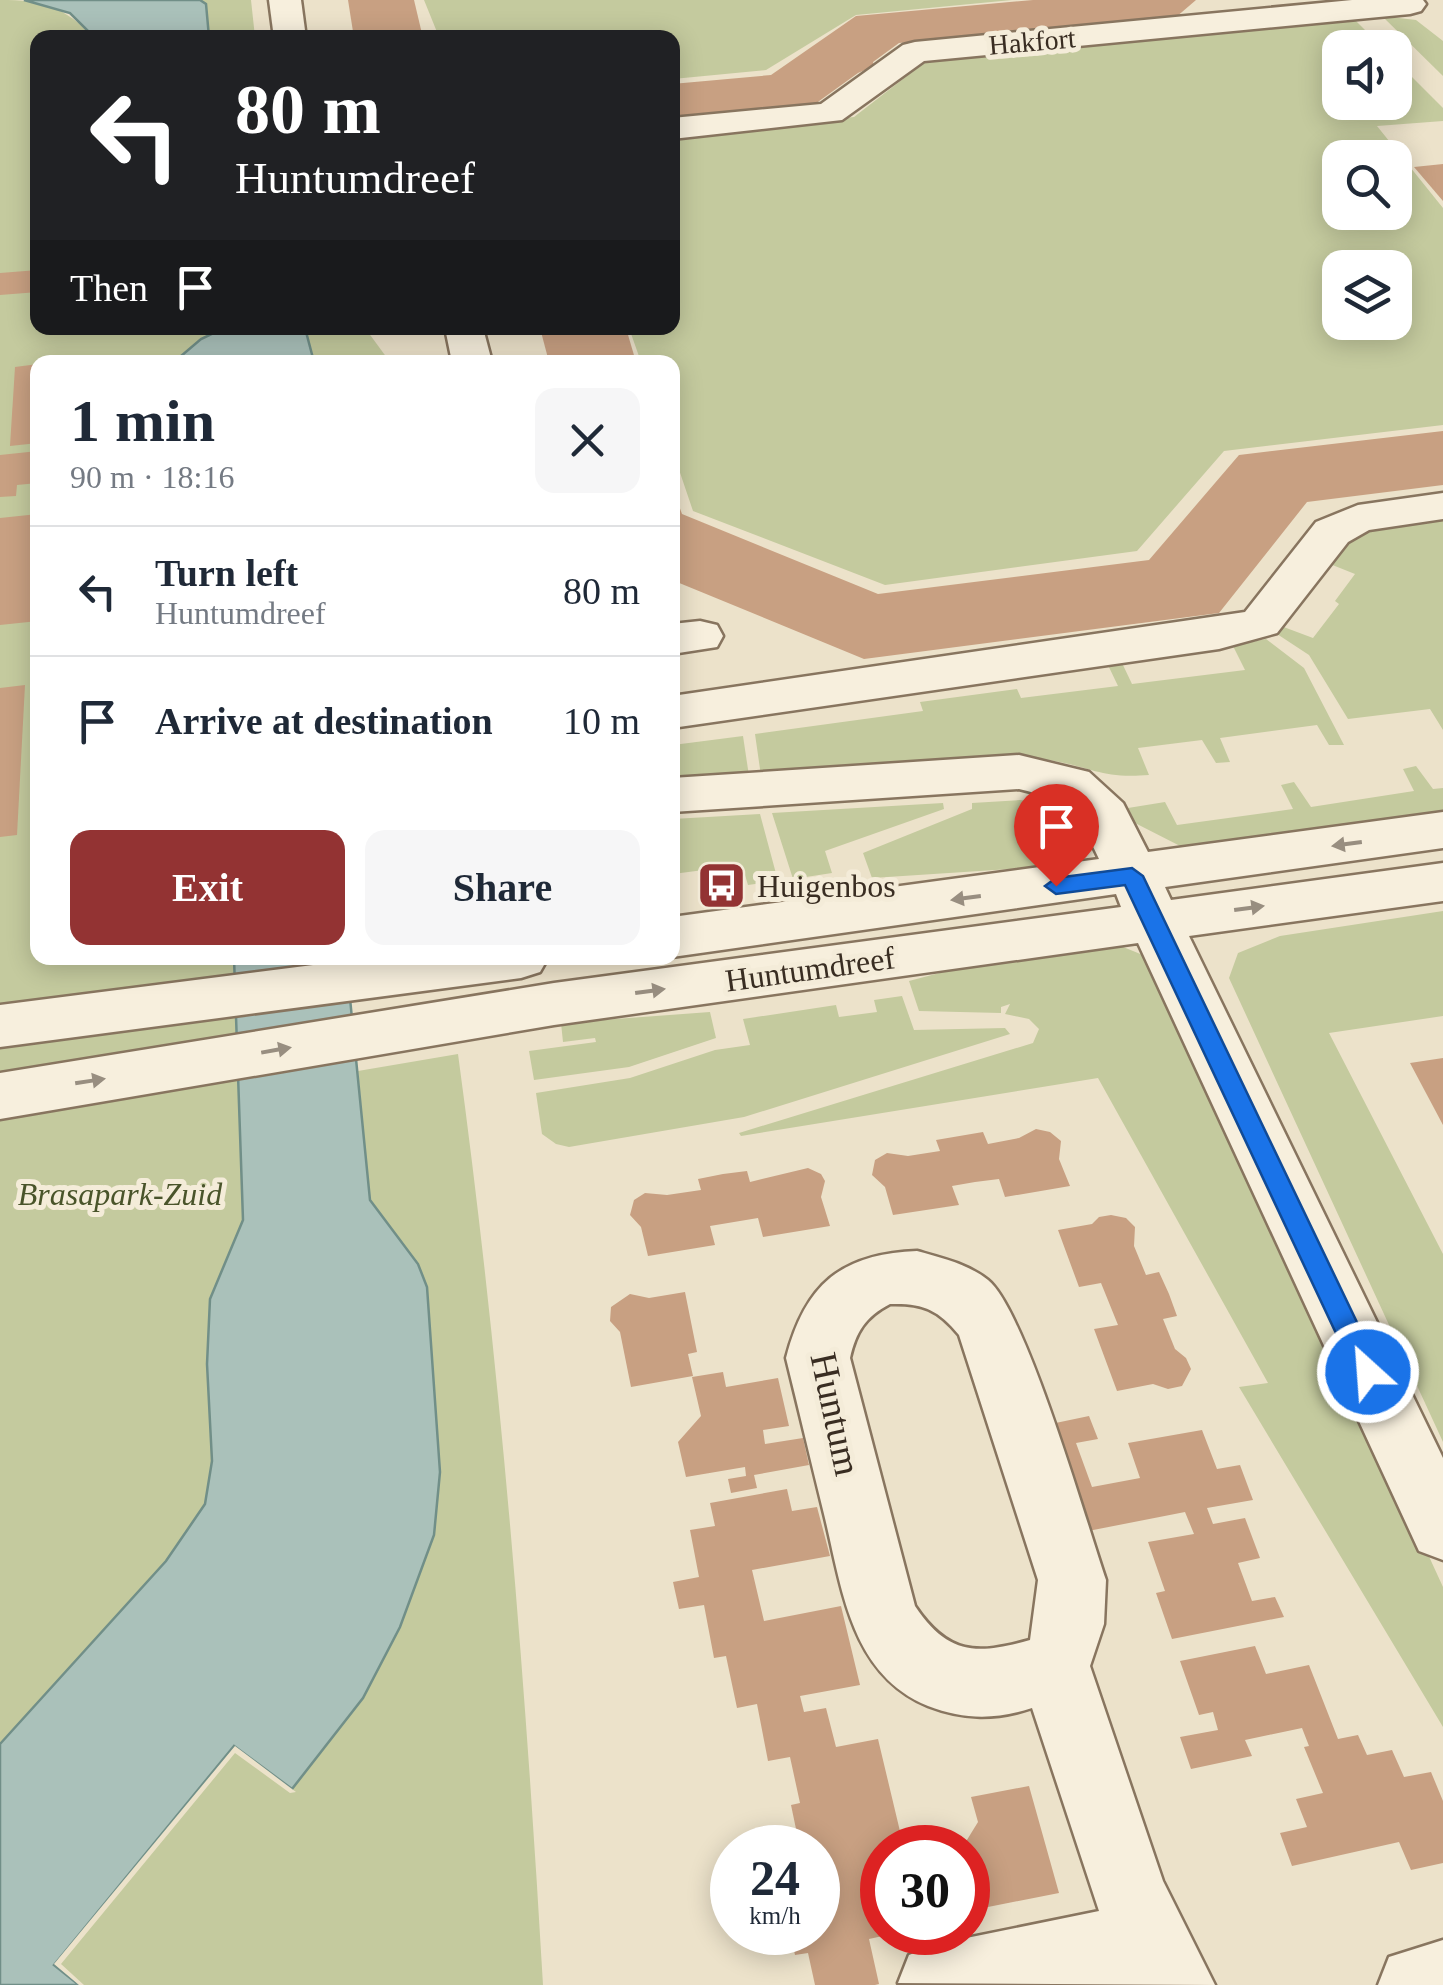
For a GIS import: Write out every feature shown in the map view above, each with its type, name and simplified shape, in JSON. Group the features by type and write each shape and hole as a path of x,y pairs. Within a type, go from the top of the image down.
{"street":[{"path":"285,0 289,30"},
{"name":"Hakfort","path":"680,128 830,113 915,52 1415,8"},
{"path":"680,711 1220,634 1261,624 1332,532 1358,518 1443,506"},
{"path":"680,794 1019,772 1071,784 1106,816 1443,1529"},
{"name":"Huntumdreef","path":"0,1096 554,1004 1142,899 1443,830"},
{"name":"Huntumdreef","path":"680,937 1142,899 1443,882"},
{"path":"0,1026 466,965"},
{"name":"Huntum","path":"924,1279 951,1285 975,1302 986,1324 1072,1580 1072,1616 1066,1643 1054,1664 1025,1677 992,1683 956,1682 922,1669 899,1648 884,1619 818,1358 825,1323 850,1292 870,1284 924,1279"},
{"path":"937,1982 1164,1962 1131,1897 1054,1664"},
{"path":"1417,1985 1443,1978"}],"green space":[{"name":"Brasapark-Zuid","path":"0,0 52,7 86,30 30,30 30,335 209,335 182,355 30,355 30,965 234,965 243,1220 210,1299 207,1364 212,1461 205,1504 166,1561 0,1744"},
{"path":"200,0 251,0 254,30 208,30 206,4"},
{"path":"424,0 1012,0 856,15 766,70 680,78 680,30 436,30"},
{"path":"1382,16 1416,20 1443,41 1443,76 1412,46 1412,30 1396,30"},
{"path":"1353,18 1365,30 1322,30 1322,120 1412,120 1412,77 1443,108 1443,121 1377,126 1388,140 1322,140 1322,230 1412,230 1412,169 1443,208 1443,425 1224,451 1137,551 885,585 693,511 680,473 680,355 639,355 631,335 680,335 680,135 854,117 930,58"},
{"path":"307,335 370,335 385,355 312,355"},
{"path":"1443,516 1443,730 1430,709 1348,719 1309,655 1274,632 1281,626 1313,638 1339,604 1335,601 1355,574 1330,564 1355,532"},
{"path":"1266,639 1304,668 1344,745 1329,745 1317,725 1220,738 1230,762 1216,763 1202,740 1138,748 1149,775 1108,774 1049,760 761,776 755,734 923,711 920,702 1017,689 1021,698 1118,686 1107,663 1122,663 1132,684 1245,670 1233,646"},
{"path":"743,736 749,776 680,781 680,744"},
{"path":"1416,766 1433,789 1443,788 1443,811 1186,849 1135,823 1128,808 1165,802 1177,825 1293,809 1281,785 1294,782 1311,807 1414,791 1403,769"},
{"path":"1038,802 1063,819 1077,813 1085,829 1071,860 1073,865 872,878 863,853 972,809 972,803"},
{"path":"943,803 944,809 825,851 832,873 793,879 772,813"},
{"path":"760,814 778,881 748,885 742,865 680,873 680,819"},
{"path":"1443,911 1443,1016 1329,1033 1443,1254 1443,1442 1229,978 1238,953 1280,936"},
{"path":"1057,942 1111,942 1155,960 1443,1587 1443,1727 1239,1387 1268,1383 1098,1078 741,1136 739,1133 1033,1043 1039,1029 1029,1019 1005,1014 1010,1004 1001,1007 1001,1013 919,1011 909,981"},
{"path":"902,996 914,1030 1005,1028 1010,1034 744,1117 569,1147 542,1134 536,1093 630,1078 715,1050 750,1045 743,1019 836,1005 839,1017 877,1012 874,1000"},
{"path":"710,1012 716,1038 629,1067 534,1080 529,1051 596,1042 595,1038 563,1042 561,1023"},
{"path":"458,1054 510,1519 543,1985 79,1985 54,1964 235,1746 292,1788 400,1627 440,1472 427,1287 418,1264 370,1200 358,1071"}],"water":[{"path":"24,0 200,0 206,4 208,30 87,30 70,13"},
{"path":"209,335 307,335 312,355 182,355"},
{"path":"234,965 347,965 370,1200 418,1264 427,1287 440,1472 434,1535 400,1627 363,1698 292,1789 234,1746 54,1965 79,1985 0,1985 0,1744 166,1561 205,1504 212,1461 207,1364 210,1299 243,1220"}],"pier":[{"path":"235,1746 296,1792 290,1793 235,1753 61,1964 84,1985 79,1985 54,1964"}],"building":[{"path":"348,0 414,0 421,30 353,30"},
{"path":"1033,0 1196,0 1175,18 899,43 873,62 874,66 815,104 680,117 680,83 771,75 856,16"},
{"path":"1443,164 1443,201 1414,167"},
{"path":"30,271 30,293 0,295 0,273"},
{"path":"542,335 628,335 634,355 547,355"},
{"path":"30,365 30,444 10,446 15,367"},
{"path":"1443,431 1443,485 1307,502 1219,613 864,659 680,583 680,508 682,514 878,594 1149,560 1239,455"},
{"path":"30,452 30,484 17,485 16,496 0,497 0,455"},
{"path":"30,515 30,622 0,625 0,518"},
{"path":"25,685 17,835 0,837 0,688"},
{"path":"1443,1058 1443,1125 1410,1063"},
{"path":"1036,1129 1050,1132 1061,1141 1059,1159 1070,1186 1005,1197 999,1179 975,1182 952,1186 959,1205 893,1215 885,1187 872,1175 875,1160 887,1153 908,1156 940,1151 936,1140 983,1132 988,1144 1019,1138"},
{"path":"808,1168 821,1174 825,1181 821,1197 830,1226 763,1237 758,1218 710,1226 715,1245 648,1256 641,1227 630,1215 634,1200 645,1193 667,1195 701,1190 698,1179 747,1171 750,1182"},
{"path":"1099,1217 1126,1218 1135,1227 1134,1246 1146,1275 1159,1272 1169,1294 1177,1316 1163,1319 1175,1349 1191,1369 1182,1386 1168,1389 1153,1384 1117,1391 1094,1329 1118,1325 1101,1283 1079,1287 1058,1230 1092,1224"},
{"path":"685,1292 697,1352 688,1354 693,1376 631,1387 620,1332 610,1321 611,1307 630,1294 649,1298"},
{"path":"723,1372 726,1387 778,1378 789,1426 763,1430 765,1444 803,1438 809,1465 754,1475 757,1488 731,1493 728,1479 746,1476 745,1467 686,1477 678,1442 701,1416 692,1377"},
{"path":"1089,1416 1098,1439 1076,1443 1092,1487 1140,1478 1128,1443 1202,1430 1217,1469 1240,1465 1253,1500 1207,1508 1213,1524 1245,1518 1260,1558 1238,1563 1252,1601 1275,1597 1284,1617 1172,1639 1156,1593 1165,1591 1148,1542 1194,1534 1185,1512 1083,1532 1046,1425"},
{"path":"787,1489 792,1511 817,1507 830,1556 752,1570 764,1621 841,1606 860,1685 800,1696 804,1712 826,1708 836,1747 878,1739 899,1825 860,1825 860,1955 873,1955 879,1984 815,1985 808,1955 840,1955 840,1825 795,1825 791,1805 800,1803 790,1757 768,1761 757,1704 737,1708 726,1656 714,1658 704,1605 679,1609 673,1582 699,1577 690,1530 715,1526 710,1503"},
{"path":"1255,1646 1266,1674 1309,1665 1338,1739 1358,1735 1367,1755 1392,1750 1404,1777 1431,1772 1443,1801 1443,1863 1411,1870 1399,1842 1292,1866 1280,1833 1307,1827 1296,1799 1323,1793 1304,1747 1309,1746 1302,1728 1245,1740 1252,1756 1191,1769 1180,1737 1218,1730 1213,1712 1199,1715 1180,1661"},
{"path":"1029,1786 1059,1893 990,1907 990,1825 976,1825 971,1797"}],"place":[{"name":"Huigenbos","path":"722,886"}],"route":[{"path":"1056,886 1132,876 1368,1372"}]}
